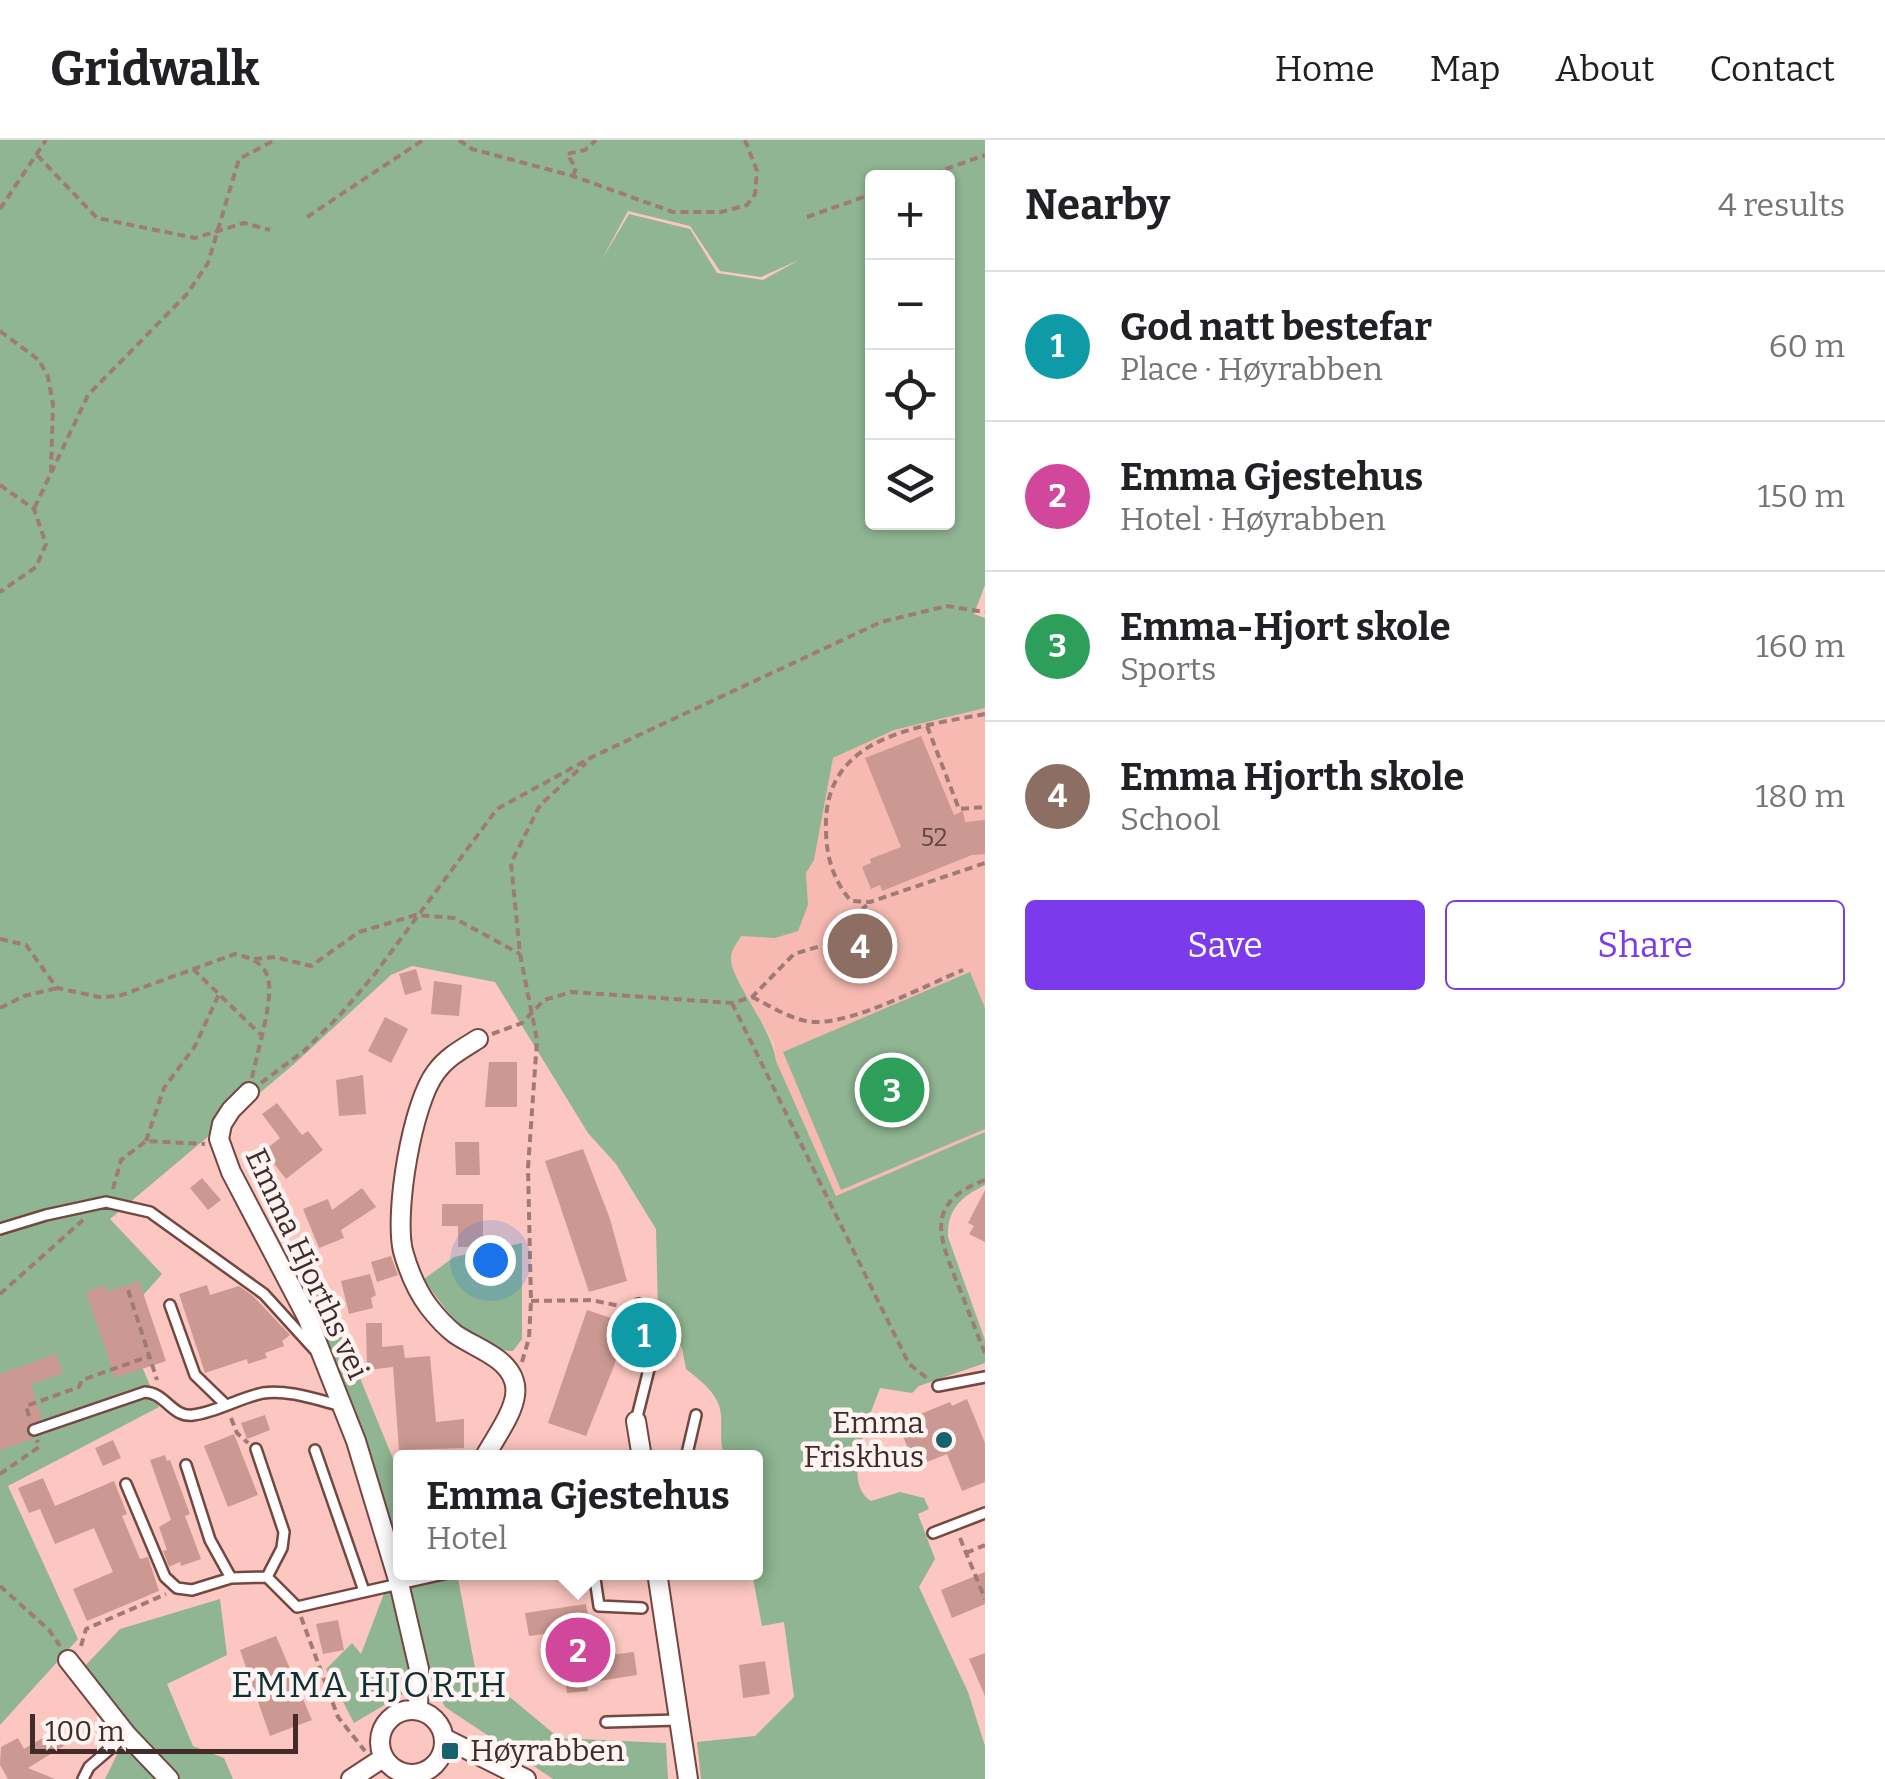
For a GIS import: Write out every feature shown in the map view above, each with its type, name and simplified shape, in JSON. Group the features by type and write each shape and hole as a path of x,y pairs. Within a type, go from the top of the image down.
{"street":[{"path":"478,1040 450,1056 422,1095 413,1128 400,1222 403,1250 426,1304 452,1332 502,1362 513,1376 517,1391 512,1406 488,1450"},
{"name":"Emma Hjorths vei","path":"249,1092 222,1124 219,1139 231,1172 307,1317 393,1550"},
{"path":"636,1421 641,1450"},
{"name":"Emma Hjorths vei","path":"403,1580 419,1669 418,1710"},
{"path":"658,1580 688,1779"},
{"path":"68,1660 127,1735 169,1779"},
{"path":"378,1762 382,1728 387,1720 404,1710 418,1710 434,1718 444,1738 526,1779"},
{"path":"378,1762 400,1772 422,1773 439,1760 444,1738"},
{"path":"351,1779 378,1762"}],"lane":[{"path":"0,1229 106,1202 150,1212 264,1294 326,1362"},
{"path":"636,1421 658,1333 651,1310 639,1304"},
{"path":"170,1306 194,1375 226,1404"},
{"path":"938,1386 985,1377"},
{"path":"34,1430 145,1392 155,1393 174,1410 193,1415 265,1393 342,1406"},
{"path":"688,1450 696,1415"},
{"path":"256,1449 284,1532 282,1548 267,1578"},
{"path":"315,1450 364,1591"},
{"path":"186,1464 210,1540 231,1578"},
{"path":"126,1484 165,1578 177,1588 192,1590 231,1578 267,1578 298,1608 397,1580"},
{"path":"933,1533 985,1513"},
{"path":"595,1580 599,1606 642,1608"},
{"path":"606,1722 680,1720"},
{"path":"83,1779 89,1767 127,1735"}],"path":[{"path":"0,209 46,140"},
{"path":"34,509 88,395 187,294 208,263 238,158 274,140"},
{"path":"307,217 423,140"},
{"path":"459,140 472,148 572,176 673,212 722,212 747,205 756,194 756,171 746,140"},
{"path":"572,176 576,168 567,154 585,150 596,140"},
{"path":"37,155 97,218 195,238 244,223 270,230"},
{"path":"943,170 985,155"},
{"path":"807,216 865,196"},
{"path":"0,331 39,360 48,377 53,404 51,473"},
{"path":"0,485 34,509 46,544 36,566 0,592"},
{"path":"249,1092 304,1052 340,1016 497,808 594,756 881,622 948,606 985,612"},
{"path":"985,714 926,724 874,743 838,772 825,818 826,852 839,887 851,901 870,902 985,863"},
{"path":"926,724 959,809 985,807"},
{"path":"513,1376 525,1358 530,1301 528,1168 537,1040 520,954 511,863 540,805 594,756"},
{"path":"478,1040 522,1023 544,1000 572,992 732,1002 752,996 794,954 824,945 870,902"},
{"path":"0,1008 24,996 57,988 99,998 120,996 235,954 254,959 274,957 312,966 358,932 416,915 454,918 520,954"},
{"path":"0,939 26,945 57,988"},
{"path":"249,1092 270,989 267,974 254,959"},
{"path":"194,968 260,1035"},
{"path":"752,996 798,1019 816,1022 883,1004 962,970"},
{"path":"146,1141 164,1088 195,1046 219,994"},
{"path":"732,1002 909,1364 938,1386"},
{"path":"985,1180 954,1195 944,1212 940,1238 985,1353"},
{"path":"128,1290 158,1382 155,1393"},
{"path":"530,1301 591,1300 634,1307 639,1304"},
{"path":"226,1404 238,1434 256,1449"},
{"path":"954,1525 985,1599"},
{"path":"966,1553 985,1545"},
{"path":"0,1586 49,1630 68,1660 80,1648 86,1629 177,1588"},
{"path":"298,1608 338,1717 378,1762"}],"shaded area":[{"path":"985,708 985,1132 836,1196 776,1061 774,1043 732,971 730,953 741,936 753,935 808,905 806,873 814,860 833,758 894,730"}],"green space":[{"path":"0,140 985,140 985,585 974,614 985,618 985,708 894,730 833,758 814,860 806,873 808,905 798,931 775,938 741,936 731,957 836,1196 985,1132 985,1185 957,1205 948,1237 985,1340 985,1363 919,1386 912,1393 880,1388 860,1448 858,1479 862,1492 871,1501 900,1492 924,1498 929,1509 918,1514 935,1559 919,1587 968,1692 985,1746 985,1779 701,1779 697,1742 755,1736 794,1697 784,1622 762,1626 753,1580 763,1580 763,1450 723,1450 717,1401 686,1369 682,1348 658,1311 656,1229 616,1164 588,1133 495,982 412,966 391,975 293,1065 110,1219 162,1274 122,1319 159,1407 8,1486 78,1639 0,1725","holes":["628,211 690,226 720,271 761,277 799,260 763,280 717,273 690,229 629,214 601,261"]},
{"path":"970,972 985,1008 985,1129 841,1190 783,1052"},
{"path":"522,1243 522,1339 513,1351 499,1349 461,1327 424,1279 454,1257"},
{"path":"285,1264 322,1285 393,1459 393,1539"},
{"path":"393,1570 393,1580 458,1580 475,1668 559,1738 666,1743 668,1779 553,1779 445,1707 430,1678 354,1723 326,1669 352,1643 361,1654"},
{"path":"220,1599 227,1655 167,1684 193,1746 224,1758 233,1779 105,1779 129,1730 85,1666 120,1629"}],"building":[{"path":"921,736 954,815 963,811 965,822 985,820 985,854 972,855 882,891 880,885 871,889 862,867 871,863 870,859 901,847 865,758"},
{"path":"416,969 422,990 405,995 399,974"},
{"path":"434,981 462,985 459,1016 431,1014"},
{"path":"385,1017 408,1029 391,1063 368,1051"},
{"path":"489,1062 517,1062 517,1107 485,1107"},
{"path":"363,1075 366,1114 339,1116 336,1080"},
{"path":"277,1103 302,1135 308,1131 323,1150 286,1179 264,1151 280,1138 262,1114"},
{"path":"455,1142 479,1142 480,1175 456,1175"},
{"path":"583,1149 610,1219 627,1281 589,1292 545,1161"},
{"path":"202,1178 221,1200 208,1210 190,1188"},
{"path":"362,1188 376,1207 341,1230 344,1238 319,1248 303,1209 328,1199 332,1210"},
{"path":"985,1190 985,1242 969,1234 974,1226 968,1223"},
{"path":"442,1204 483,1204 483,1247 458,1247 458,1226 442,1226"},
{"path":"391,1256 398,1275 377,1282 371,1262"},
{"path":"370,1274 376,1295 371,1298 373,1308 349,1314 341,1281"},
{"path":"139,1281 166,1361 115,1378 86,1292 105,1285 107,1292"},
{"path":"207,1285 210,1295 239,1286 253,1296 290,1335 282,1341 284,1346 265,1353 267,1358 248,1364 247,1359 205,1373 179,1294"},
{"path":"587,1310 626,1323 614,1366 586,1436 548,1423"},
{"path":"366,1323 382,1323 382,1347 403,1345 405,1358 430,1356 436,1422 464,1419 464,1448 399,1450 393,1367 367,1370"},
{"path":"56,1354 63,1373 31,1384 42,1419 26,1428 28,1435 35,1438 0,1450 0,1374"},
{"name":"Emma Friskhus","path":"967,1399 985,1443 985,1482 962,1491 947,1454 915,1467 903,1436 924,1428 918,1415"},
{"path":"265,1415 270,1430 247,1439 241,1423"},
{"path":"234,1434 258,1495 228,1507 204,1446"},
{"path":"113,1440 121,1458 103,1466 95,1448"},
{"path":"165,1455 190,1514 185,1516 201,1559 181,1566 180,1562 169,1567 159,1527 171,1520 150,1460"},
{"path":"43,1478 55,1506 114,1481 127,1514 122,1516 140,1559 148,1557 159,1591 87,1621 73,1589 113,1572 94,1528 55,1544 40,1509 29,1513 18,1488"},
{"path":"985,1572 985,1604 952,1618 941,1590"},
{"path":"586,1604 594,1657 634,1652 637,1675 587,1683 588,1691 567,1693 558,1632 529,1636 525,1613"},
{"path":"338,1620 344,1650 323,1654 316,1624"},
{"path":"276,1636 312,1720 270,1736 240,1650"},
{"path":"985,1653 985,1696 969,1659"},
{"path":"765,1661 770,1694 743,1698 739,1665"},
{"path":"56,1730 65,1745 28,1768 55,1779 8,1779 0,1765 1,1747 18,1738 24,1749"}],"place":[{"name":"Emma Hjorth skole","path":"860,946"},
{"name":"Emma-Hjort skole","path":"892,1090"},
{"name":"God natt bestefar","path":"644,1335"},
{"name":"Emma Friskhus","path":"944,1440"},
{"name":"Emma Gjestehus","path":"578,1650"},
{"name":"Høyrabben","path":"450,1751"}],"district":[{"name":"EMMA HJORTH","path":"370,1685"}]}
